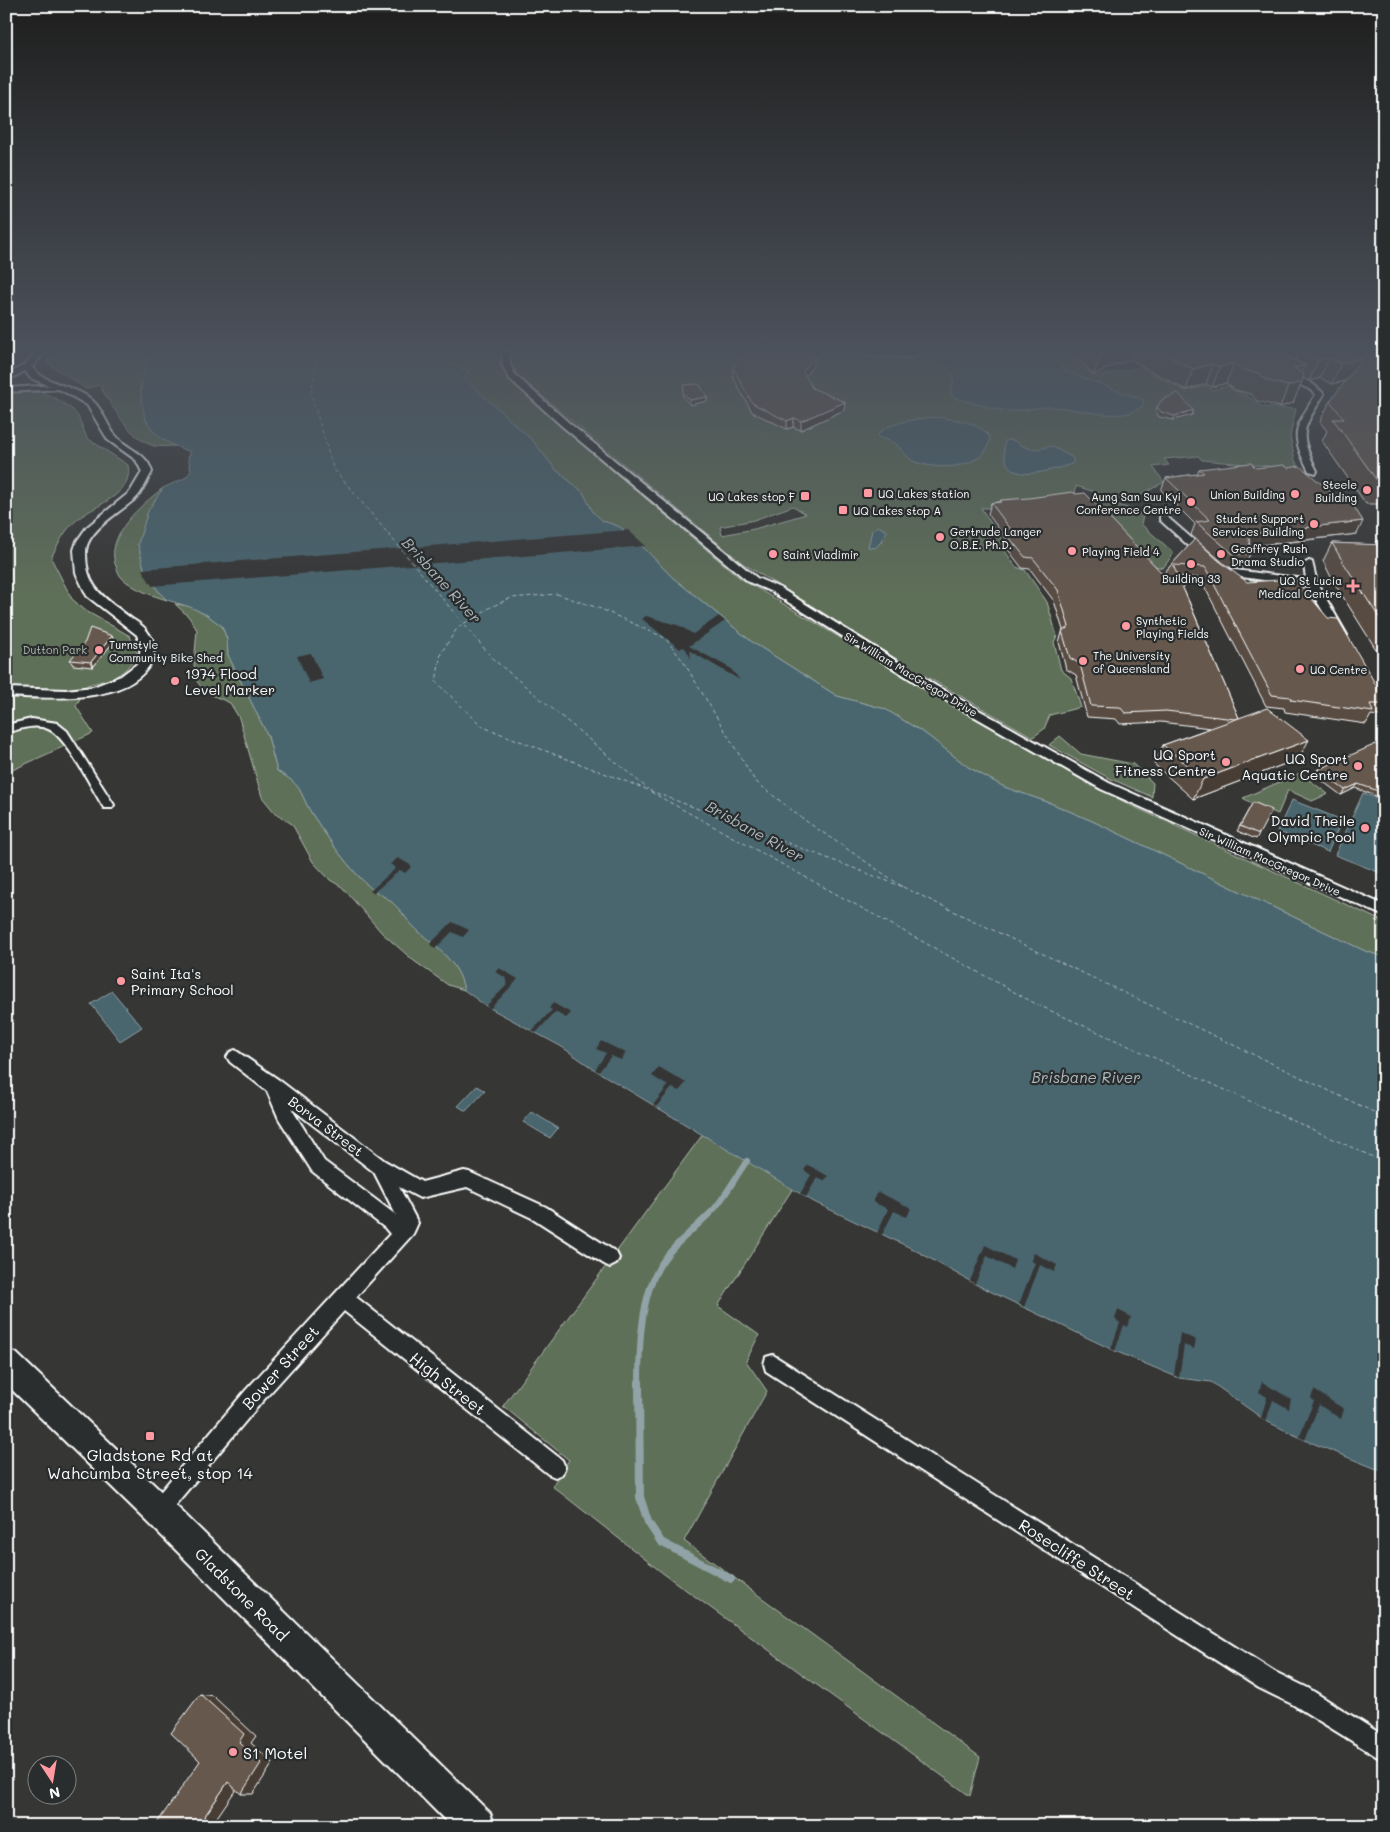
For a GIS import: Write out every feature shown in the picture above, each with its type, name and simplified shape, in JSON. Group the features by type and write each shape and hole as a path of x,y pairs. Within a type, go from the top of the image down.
{"main road":[{"name":"Gladstone Road","path":"8,1368 158,1510 477,1826"}],"street":[{"path":"6,692 74,694 98,691 128,677 142,667 149,654 147,639 141,631 91,593 82,573 80,562 83,541 99,522 134,494 147,472 146,464 141,458 114,441 109,433"},
{"name":"Sir William MacGregor Drive","path":"577,433 753,580 776,590 932,688 1105,786 1384,912"},
{"path":"1301,433 1301,443 1313,471"},
{"path":"1163,518 1224,572 1312,582"},
{"path":"1309,564 1312,582 1347,644"},
{"path":"6,729 22,723 50,725 61,730 108,805"},
{"name":"Borva Street","path":"235,1057 380,1167 423,1190 460,1180 469,1180 540,1213 610,1258"},
{"name":"Borva Street","path":"273,1085 285,1114 318,1166 404,1231 409,1223 408,1218 380,1167"},
{"name":"Bower Street","path":"158,1510 253,1397 404,1231"},
{"name":"High Street","path":"342,1298 555,1467"},
{"name":"Rosecliffe Street","path":"773,1364 1259,1675 1300,1696 1384,1750"}],"green space":[{"name":"Dutton Park","path":"6,433 85,433 87,438 128,465 128,475 120,491 69,527 51,558 72,599 86,611 130,636 137,653 128,667 116,676 87,685 76,706 93,733 6,773"},
{"path":"134,433 157,433 175,446 155,446 146,443"},
{"path":"525,433 571,433 740,578 948,702 1128,804 1384,922 1384,957 1365,951 1092,821 1050,803 1004,787 968,767 927,735 885,709 837,696 752,642 672,577 620,527 603,521 592,512 583,492 556,470"},
{"path":"587,433 1291,433 1295,460 1299,468 1202,460 1198,456 1164,459 1169,465 1153,467 1164,482 1134,499 1123,501 1076,486 1075,496 1012,508 981,508 1002,540 1002,547 1016,567 1025,570 1047,602 1057,636 1054,642 1061,670 1071,678 1081,707 1050,715 1044,729 1033,737 911,668 742,563","holes":["793,506 806,514 754,529 722,535 720,527 754,520"]},
{"path":"163,488 148,511 138,544 144,568 159,592 167,600 143,592 122,578 114,557 115,545 126,523 144,503"},
{"path":"1102,500 1131,509 1135,513 1144,513 1141,524 1174,553 1163,568 1151,565 1098,507"},
{"path":"175,604 190,606 222,626 227,639 228,655 268,736 277,771 297,786 320,826 355,872 371,888 393,903 413,926 451,962 457,970 464,990 448,985 414,961 382,933 342,887 330,880 313,862 292,824 275,813 262,797 239,718 230,703 205,692 196,680 194,664 197,630 189,617"},
{"path":"1060,736 1081,754 1133,764 1153,783 1152,797 1107,777 1049,745"},
{"path":"1300,773 1328,794 1312,801 1288,790 1278,814 1243,798"},
{"path":"703,1134 793,1188 718,1306 759,1335 746,1361 767,1391 684,1541 980,1757 970,1796 664,1574 552,1486 569,1460 503,1406"}],"water":[{"name":"Brisbane River","path":"525,433 556,470 583,492 593,512 603,521 620,527 672,577 752,642 837,696 885,709 927,735 968,767 1004,787 1050,803 1092,821 1365,951 1384,957 1384,1472 1305,1440 1266,1421 1211,1382 1179,1378 1115,1351 975,1284 915,1250 814,1202 595,1070 562,1047 486,1006 464,990 457,970 451,962 413,926 393,903 371,888 355,872 320,826 297,786 277,771 268,736 228,655 227,639 222,626 207,615 190,607 167,600 159,592 144,568 138,544 148,511 163,488 185,478 191,471 188,457 191,452 173,445 156,434"},
{"path":"879,433 986,433 990,438 987,448 980,456 971,462 948,467 915,462 908,458 898,446 877,436"},
{"path":"1010,440 1031,449 1051,446 1073,458 1073,462 1072,464 1035,473 1017,472 1010,468 1006,461 1005,441"},
{"path":"878,526 887,531 882,541 875,548 868,547 872,530"},
{"name":"David Theile Olympic Pool","path":"1363,793 1384,801 1383,874 1335,855"},
{"path":"1292,800 1342,820 1328,852 1277,831"},
{"path":"112,991 142,1027 120,1041 91,1004"},
{"path":"477,1086 485,1091 466,1111 458,1106"},
{"path":"532,1112 558,1128 550,1138 523,1122"}],"pier":[{"path":"628,530 646,546 152,586 142,569"},
{"path":"646,616 680,626 693,634 719,616 725,621 689,646 730,668 740,680 690,651 691,659 686,649 683,647 680,649 642,619"},
{"path":"311,653 323,679 309,683 297,656"},
{"path":"398,858 412,866 405,873 400,870 373,893 370,891 396,868 390,864"},
{"path":"452,922 469,930 463,937 452,932 435,949 430,944"},
{"path":"499,968 518,979 490,1009 486,1006 507,985 505,977 495,972"},
{"path":"553,1003 571,1013 566,1018 555,1012 536,1033 532,1031 552,1010 549,1008"},
{"path":"601,1041 626,1053 621,1060 611,1056 599,1072 595,1070 606,1053 596,1049"},
{"path":"659,1067 686,1083 679,1091 672,1088 656,1107 653,1105 668,1086 652,1076"},
{"path":"808,1165 828,1176 824,1181 817,1178 806,1197 800,1194 811,1175 804,1170"},
{"path":"878,1192 911,1208 907,1217 894,1211 882,1235 877,1233 888,1209 873,1202"},
{"path":"985,1245 1015,1260 1012,1269 987,1256 975,1284 970,1281"},
{"path":"1034,1253 1057,1265 1054,1272 1040,1265 1024,1307 1019,1304 1035,1263 1031,1261"},
{"path":"1118,1310 1131,1317 1128,1327 1124,1325 1115,1351 1111,1349 1120,1323 1115,1319"},
{"path":"1180,1333 1196,1340 1194,1349 1184,1345 1179,1378 1174,1375"},
{"path":"1262,1382 1291,1399 1289,1409 1273,1400 1266,1421 1261,1418 1267,1397 1259,1392"},
{"path":"1314,1390 1344,1409 1341,1419 1319,1405 1305,1440 1299,1437 1314,1401 1311,1398"}],"building":[{"path":"1343,433 1384,433 1384,482 1378,482"},
{"path":"1251,463 1256,468 1284,465 1288,468 1300,466 1343,502 1351,502 1363,521 1249,534 1250,554 1233,554 1196,522 1210,520 1166,478 1204,473 1199,469"},
{"path":"1072,492 1076,494 1085,493 1163,574 1195,539 1218,560 1247,582 1295,579 1328,618 1338,619 1384,699 1384,704 1370,704 1373,712 1291,700 1290,697 1272,695 1205,567 1173,565 1239,718 1166,711 1125,713 1120,707 1091,706 1080,664 1070,658 1062,631 1069,627 1058,590 1033,558 1025,557 1008,536 1012,531 991,503 1001,502 1001,500"},
{"path":"1332,543 1384,545 1384,625 1343,562"},
{"path":"90,628 112,636 91,662 70,660 85,642"},
{"path":"1267,708 1309,740 1203,779 1163,745"},
{"name":"UQ Sport Aquatic Centre","path":"1376,744 1384,750 1384,793 1358,784 1345,790 1317,770"},
{"path":"1253,802 1272,810 1259,834 1240,826"},
{"name":"S1 Motel","path":"200,1694 244,1734 239,1742 261,1763 241,1794 228,1782 198,1826 155,1826 200,1761 171,1733"}],"waterway":[{"path":"639,1383 642,1323 653,1279 671,1250 724,1197 747,1161"},
{"path":"639,1383 640,1497 648,1522 661,1542 731,1579"}],"ferry route":[{"path":"323,433 333,468 463,624"},
{"path":"463,624 491,607 511,598 557,594 601,609 665,638 683,661 755,781 803,819 903,887"},
{"path":"463,624 493,659 648,789"},
{"path":"463,624 458,627 441,653 436,682 483,727 903,887"},
{"path":"651,792 1036,1004 1384,1162"},
{"path":"903,887 1384,1117"}],"place":[{"name":"Steele Building","path":"1367,490"},
{"name":"UQ Lakes station","path":"868,493"},
{"name":"Union Building","path":"1295,494"},
{"name":"UQ Lakes stop F","path":"805,496"},
{"name":"Aung San Suu Kyi Conference Centre","path":"1191,502"},
{"name":"UQ Lakes stop A","path":"843,510"},
{"name":"Student Support Services Building","path":"1314,524"},
{"name":"Gertrude Langer O.B.E. Ph.D.","path":"940,537"},
{"name":"Playing Field 4","path":"1072,551"},
{"name":"Saint Vladimir","path":"773,554"},
{"name":"Geoffrey Rush Drama Studio","path":"1221,554"},
{"name":"Building 33","path":"1191,564"},
{"name":"UQ St Lucia Medical Centre","path":"1353,586"},
{"name":"Synthetic Playing Fields","path":"1126,626"},
{"name":"Turnstyle Community Bike Shed","path":"99,650"},
{"name":"The University of Queensland","path":"1083,661"},
{"name":"UQ Centre","path":"1300,669"},
{"name":"1974 Flood Level Marker","path":"175,681"},
{"name":"UQ Sport Fitness Centre","path":"1226,762"},
{"name":"UQ Sport Aquatic Centre","path":"1358,766"},
{"name":"David Theile Olympic Pool","path":"1365,828"},
{"name":"Saint Ita's Primary School","path":"121,981"},
{"name":"Gladstone Rd at Wahcumba Street, stop 14","path":"150,1436"},
{"name":"S1 Motel","path":"233,1752"}]}
